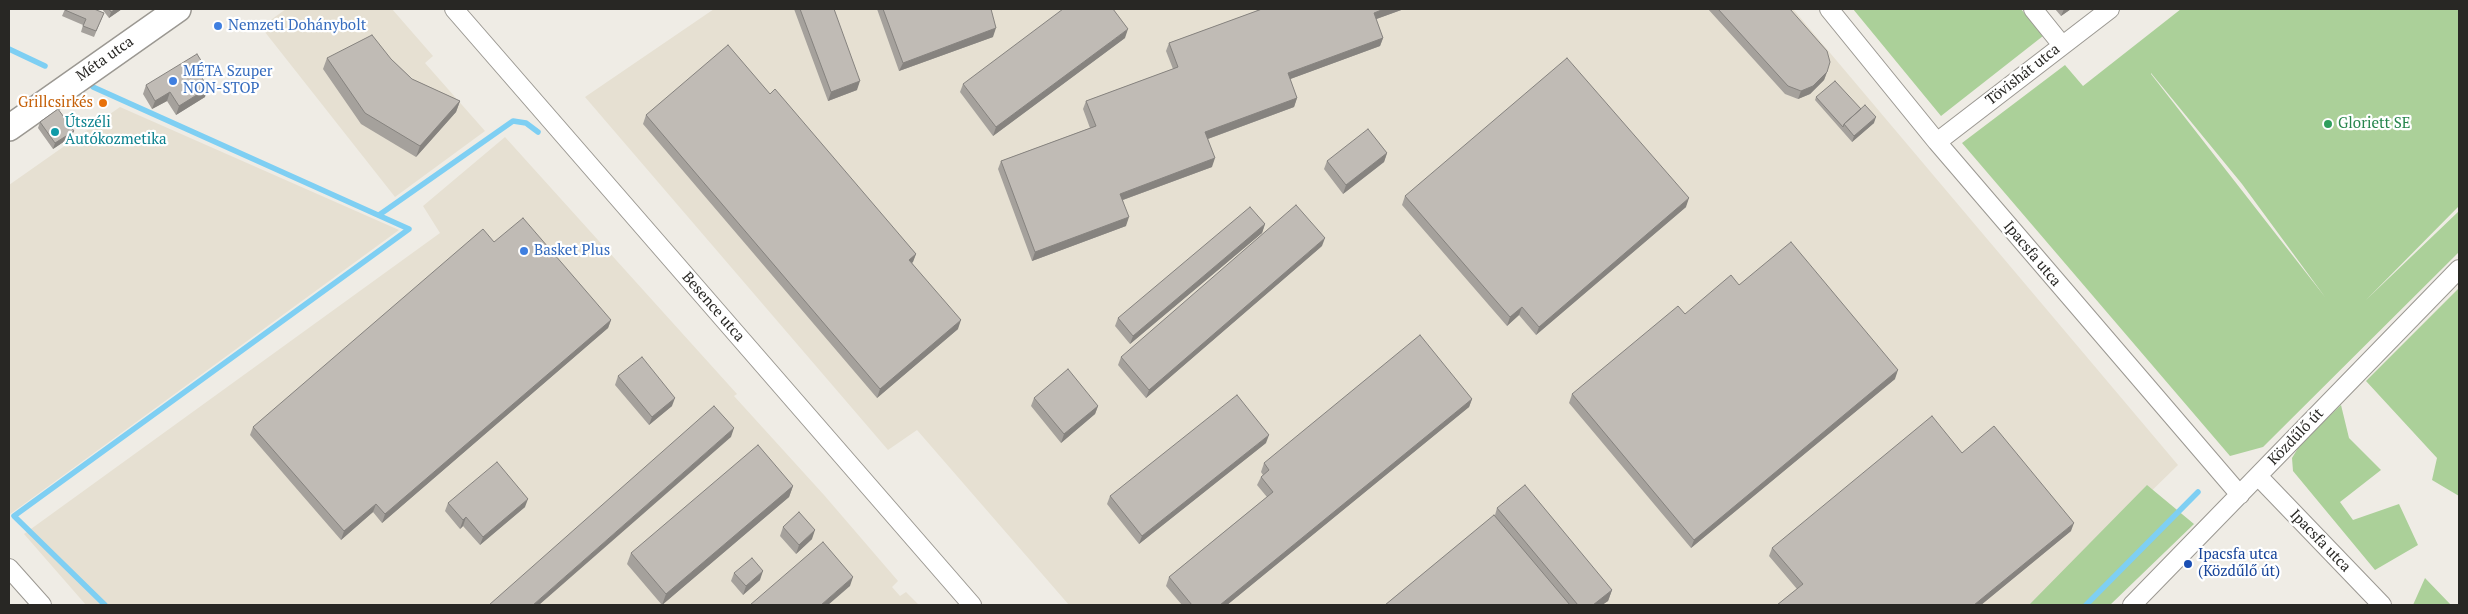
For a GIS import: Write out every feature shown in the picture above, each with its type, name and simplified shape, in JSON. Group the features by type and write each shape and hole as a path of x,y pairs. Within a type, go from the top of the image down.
{"main road":[{"name":"Méta utca","path":"9,128 178,9"}],"street":[{"name":"Besence utca","path":"454,9 972,605"},
{"name":"Ipacsfa utca","path":"1829,9 1937,142 2240,495"},
{"path":"2033,9 2062,45"},
{"name":"Tövishát utca","path":"1937,142 2110,9"},
{"name":"Közdűlő út","path":"2132,605 2459,269"},
{"name":"Ipacsfa utca","path":"2258,476 2382,605"},
{"path":"9,568 42,605"}],"shaded area":[{"path":"286,9 392,9 433,56 425,63 485,131 395,197 261,27"},
{"path":"714,9 1793,9 2178,465 2035,605 1069,605 917,430 888,450 585,97"},
{"path":"120,107 399,230 9,515 9,185"},
{"path":"505,137 737,394 734,396 824,495 898,581 892,587 900,596 906,592 919,605 86,605 24,534 440,233 423,206"}],"green space":[{"path":"1853,9 2021,9 2043,36 1941,116"},
{"path":"2181,9 2459,9 2459,206 2366,300 2459,211 2459,252 2263,447 2230,456 1962,143 2065,65 2083,86","holes":["2151,73 2242,184 2325,297"]},
{"path":"2459,288 2459,496 2432,480 2437,458 2366,381"},
{"path":"2341,405 2349,438 2381,470 2340,502 2353,520 2399,504 2418,545 2375,570 2293,471 2292,458 2301,443"},
{"path":"2147,485 2194,524 2110,605 2029,605"},
{"path":"2425,578 2451,605 2413,605"}],"building":[{"path":"65,9 94,9 104,13 96,31 83,26 86,19"},
{"path":"800,9 834,9 860,81 831,92"},
{"path":"883,9 991,9 996,28 903,63"},
{"path":"1063,9 1113,9 1128,29 996,127 963,84"},
{"path":"1262,9 1384,9 1374,13 1383,38 1288,73 1297,98 1205,132 1215,158 1120,194 1129,217 1035,252 1001,161 1096,126 1086,101 1178,67 1169,43"},
{"path":"1718,9 1790,9 1827,51 1830,62 1827,72 1813,86 1801,91 1788,86"},
{"path":"372,35 391,59 412,79 460,101 420,146 365,113 327,58"},
{"path":"728,45 770,94 775,89 916,254 909,260 961,320 880,389 646,115"},
{"path":"197,54 205,67 198,71 208,88 179,106 170,92 155,101 146,85"},
{"path":"1567,58 1689,198 1539,327 1522,307 1510,317 1405,196"},
{"path":"1835,81 1861,109 1843,127 1816,97"},
{"path":"1865,105 1876,117 1854,136 1844,124"},
{"name":"Útszéli Autókozmetika","path":"58,109 74,131 55,143 40,122"},
{"path":"1368,129 1387,153 1346,185 1327,161"},
{"path":"1296,205 1325,238 1149,390 1121,357"},
{"path":"1250,207 1265,224 1133,336 1118,318"},
{"path":"523,218 611,320 385,514 376,504 344,531 253,427 483,229 494,242"},
{"path":"1791,242 1898,370 1694,540 1572,394 1678,306 1685,314 1731,275 1739,285"},
{"path":"1420,335 1472,399 1220,605 1192,605 1169,577 1273,492 1261,477 1269,470 1264,463"},
{"path":"642,357 675,398 652,417 618,376"},
{"path":"1068,369 1098,406 1064,434 1034,398"},
{"path":"1237,395 1269,435 1142,536 1110,496"},
{"path":"714,406 734,428 533,605 489,605"},
{"path":"1932,416 1962,453 1994,426 2074,523 1974,605 1777,605 1803,584 1772,548"},
{"path":"758,445 793,486 666,594 631,553"},
{"path":"497,462 528,499 483,537 466,517 463,520 448,503"},
{"path":"1525,485 1612,590 1593,605 1578,605 1497,508"},
{"path":"799,512 815,530 799,545 783,527"},
{"path":"1494,515 1570,605 1385,605"},
{"path":"823,542 853,577 821,605 750,605"},
{"path":"752,558 763,571 746,586 734,573"}],"waterway":[{"path":"9,49 45,66"},
{"path":"93,87 409,229 14,516 105,605"},
{"path":"379,215 513,121 526,123 538,132"},
{"path":"2086,605 2198,492"}],"place":[{"name":"Nemzeti Dohánybolt","path":"218,26"},
{"name":"MÉTA Szuper NON-STOP","path":"173,81"},
{"name":"Grillcsirkés","path":"103,103"},
{"name":"Gloriett SE","path":"2328,124"},
{"name":"Útszéli Autókozmetika","path":"55,132"},
{"name":"Basket Plus","path":"524,251"},
{"name":"Ipacsfa utca (Közdűlő út)","path":"2188,564"}]}
